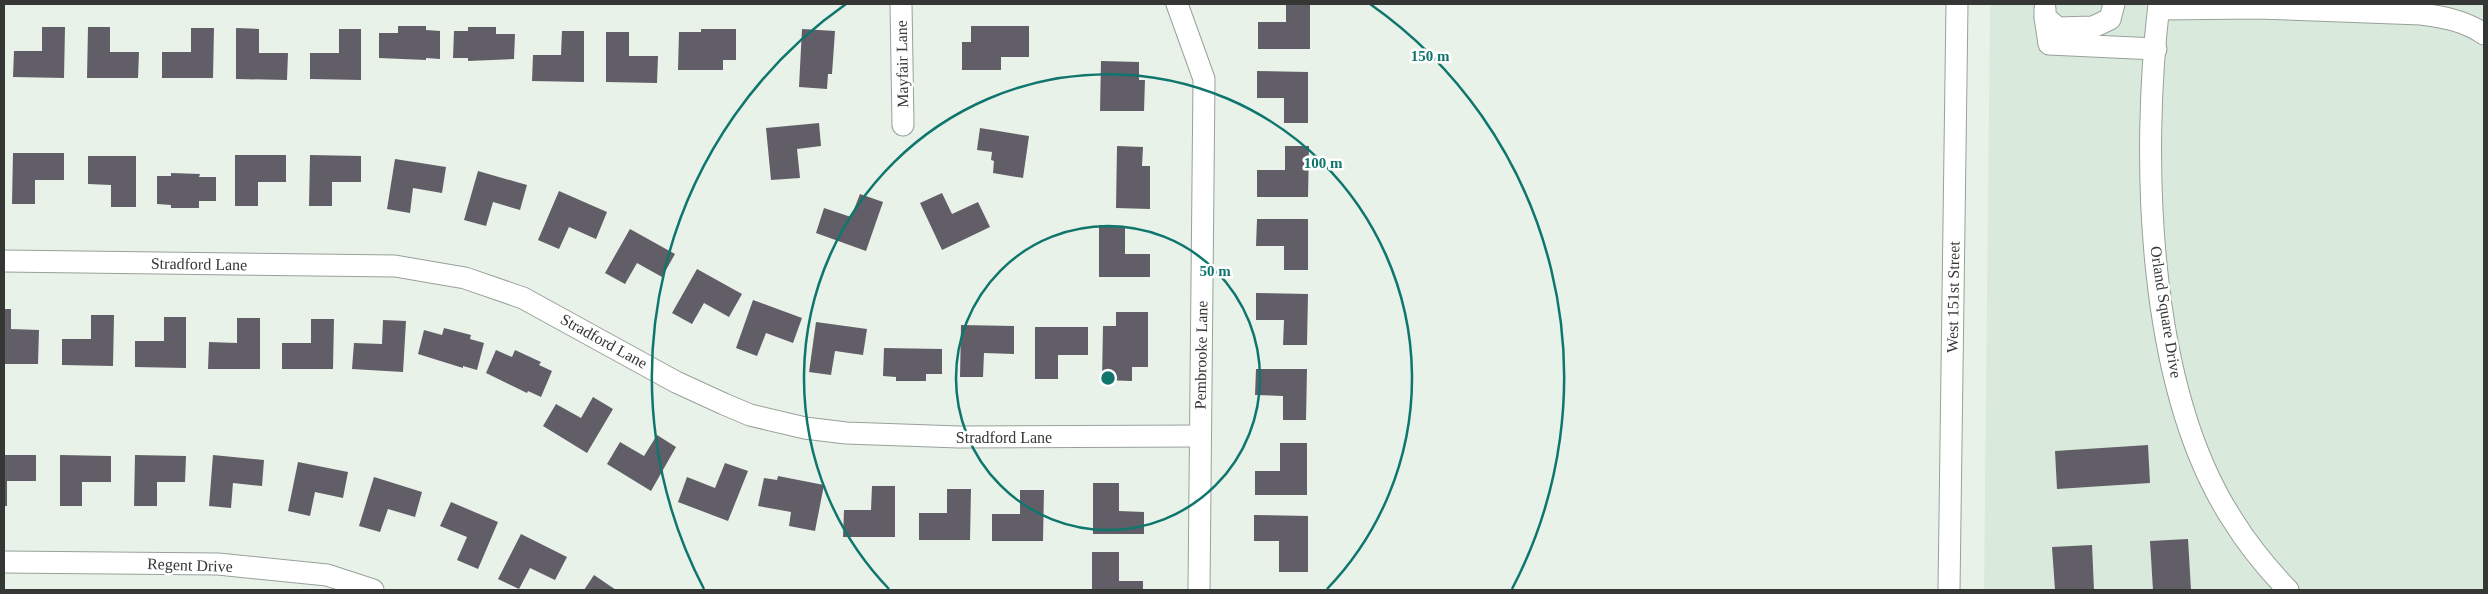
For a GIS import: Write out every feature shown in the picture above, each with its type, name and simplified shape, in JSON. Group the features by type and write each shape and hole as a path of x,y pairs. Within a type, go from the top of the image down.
{"street":[{"name":"Mayfair Lane","path":"901,4 903,125"},
{"name":"Pembrooke Lane","path":"1177,4 1204,79 1199,590"},
{"name":"West 151st Street","path":"1949,590 1957,4"},
{"path":"2045,10 2058,28 2093,28 2110,19 2114,4"},
{"path":"2159,6 2421,14 2444,17 2461,22 2484,34"},
{"name":"Orland Square Drive","path":"2159,6 2152,148 2154,230 2164,322 2177,386 2208,474 2231,518 2259,559 2288,590"},
{"path":"2045,10 2049,44 2156,49"},
{"name":"Stradford Lane","path":"4,261 395,266 465,278 523,298 676,382 750,415 805,428 846,433 959,437 1200,436"},
{"name":"Regent Drive","path":"4,562 218,564 327,575 373,590"}],"shaded area":[{"path":"1990,4 2484,4 2484,590 1984,590"}],"building":[{"path":"1286,4 1310,4 1310,49 1258,49 1258,22 1286,22"},
{"path":"398,26 426,26 426,30 440,31 440,59 379,58 379,33 398,33"},
{"path":"971,26 1029,26 1029,57 1001,57 1001,70 962,70 962,42 971,42"},
{"path":"42,27 65,27 64,78 13,77 14,51 42,51"},
{"path":"88,27 110,27 110,52 139,52 138,78 87,78"},
{"path":"468,27 496,27 496,34 515,34 514,59 468,61 468,58 453,58 454,31 468,31"},
{"path":"191,28 214,28 213,78 162,78 162,52 191,52"},
{"path":"236,28 259,29 259,53 288,53 287,80 236,79"},
{"path":"339,29 361,29 361,80 310,79 310,53 339,53"},
{"path":"701,29 736,29 736,60 723,60 723,70 678,70 679,32 701,32"},
{"path":"802,29 835,31 832,74 828,74 827,89 799,87"},
{"path":"562,31 584,31 584,82 532,81 533,55 561,55"},
{"path":"606,32 629,32 629,56 658,56 657,83 606,82"},
{"path":"1101,61 1139,62 1139,80 1145,80 1144,111 1100,111"},
{"path":"1257,71 1308,72 1308,123 1284,123 1284,98 1257,98"},
{"path":"819,123 821,146 797,149 800,178 771,180 766,128"},
{"path":"980,128 1029,136 1023,178 993,173 994,161 991,160 992,152 977,150"},
{"path":"1117,146 1143,147 1142,166 1150,166 1150,209 1116,208"},
{"path":"1285,146 1309,146 1308,197 1257,197 1257,170 1285,170"},
{"path":"13,153 64,153 64,180 35,180 35,204 12,204"},
{"path":"235,155 286,155 286,182 258,182 258,206 235,206"},
{"path":"310,155 361,156 361,182 332,182 332,206 309,206"},
{"path":"88,156 136,156 136,207 111,207 111,185 88,184"},
{"path":"395,159 446,167 442,193 413,188 410,213 387,209"},
{"path":"478,171 527,185 520,210 493,202 486,226 464,220"},
{"path":"171,173 200,174 199,177 216,177 216,201 199,201 199,208 171,208 171,205 157,204 157,176 171,176"},
{"path":"559,191 607,212 596,239 569,227 559,249 538,240"},
{"path":"942,193 952,214 978,202 990,227 942,250 920,203"},
{"path":"860,194 883,202 866,251 816,233 824,208 851,217"},
{"path":"1257,219 1308,219 1308,270 1284,270 1284,246 1256,246"},
{"path":"1099,225 1125,226 1125,254 1150,254 1150,277 1099,277"},
{"path":"630,229 675,254 662,277 637,263 625,284 605,273"},
{"path":"697,269 742,294 729,317 704,303 692,324 672,313"},
{"path":"1256,293 1308,294 1307,345 1283,345 1284,320 1256,320"},
{"path":"753,300 802,318 793,343 766,333 757,356 736,348"},
{"path":"4,309 11,309 11,329 39,330 38,364 4,364"},
{"path":"1116,312 1148,312 1148,367 1132,367 1132,381 1102,380 1103,326 1116,326"},
{"path":"91,315 114,315 113,366 62,365 62,339 91,339"},
{"path":"164,317 186,317 186,368 135,367 135,341 164,341"},
{"path":"237,318 260,318 260,369 208,369 209,342 237,343"},
{"path":"311,319 334,319 333,369 282,369 282,343 311,343"},
{"path":"383,320 406,321 403,372 352,369 354,343 382,344"},
{"path":"816,322 867,329 863,355 835,351 831,375 809,372"},
{"path":"961,325 1014,326 1014,354 984,353 983,377 960,377"},
{"path":"1035,327 1088,327 1088,355 1058,355 1058,379 1035,379"},
{"path":"444,328 471,335 470,339 484,343 477,370 463,366 463,368 418,354 424,330 442,335"},
{"path":"884,348 942,349 942,374 926,374 926,381 896,381 896,377 883,376"},
{"path":"496,350 512,357 515,350 541,362 539,365 552,371 541,397 528,391 527,393 486,373"},
{"path":"1256,369 1307,369 1306,420 1283,420 1283,396 1255,395"},
{"path":"593,397 613,409 587,453 543,426 556,404 581,418"},
{"path":"657,435 676,447 651,491 607,464 620,442 644,456"},
{"path":"1280,443 1307,443 1307,495 1255,495 1255,471 1280,471"},
{"path":"2148,445 2150,483 2057,489 2055,451"},
{"path":"4,455 36,455 36,481 7,481 7,506 4,506"},
{"path":"60,455 111,456 111,482 82,482 82,506 60,506"},
{"path":"135,455 186,456 185,482 157,482 157,506 134,506"},
{"path":"213,455 264,460 262,486 233,483 231,508 209,506"},
{"path":"298,462 348,472 343,498 315,492 310,516 288,511"},
{"path":"725,463 748,471 728,521 678,502 687,477 715,488"},
{"path":"778,476 824,485 815,531 789,526 791,512 758,506 764,478 777,480"},
{"path":"374,477 422,492 415,517 388,509 380,532 359,526"},
{"path":"1093,483 1119,483 1119,511 1144,512 1144,534 1093,534"},
{"path":"872,486 895,486 895,537 843,537 844,510 871,510"},
{"path":"947,489 971,489 970,540 919,540 919,513 947,513"},
{"path":"1020,490 1044,490 1043,541 992,541 992,514 1020,514"},
{"path":"451,502 498,522 478,569 457,560 467,537 440,526"},
{"path":"1254,515 1308,516 1308,572 1279,572 1279,541 1254,541"},
{"path":"521,534 567,557 555,580 530,568 519,589 498,579"},
{"path":"2188,539 2191,590 2153,590 2150,541"},
{"path":"2092,545 2094,590 2055,590 2052,547"},
{"path":"1092,552 1119,552 1119,581 1143,581 1143,590 1092,590"},
{"path":"594,575 616,590 584,590"}]}
